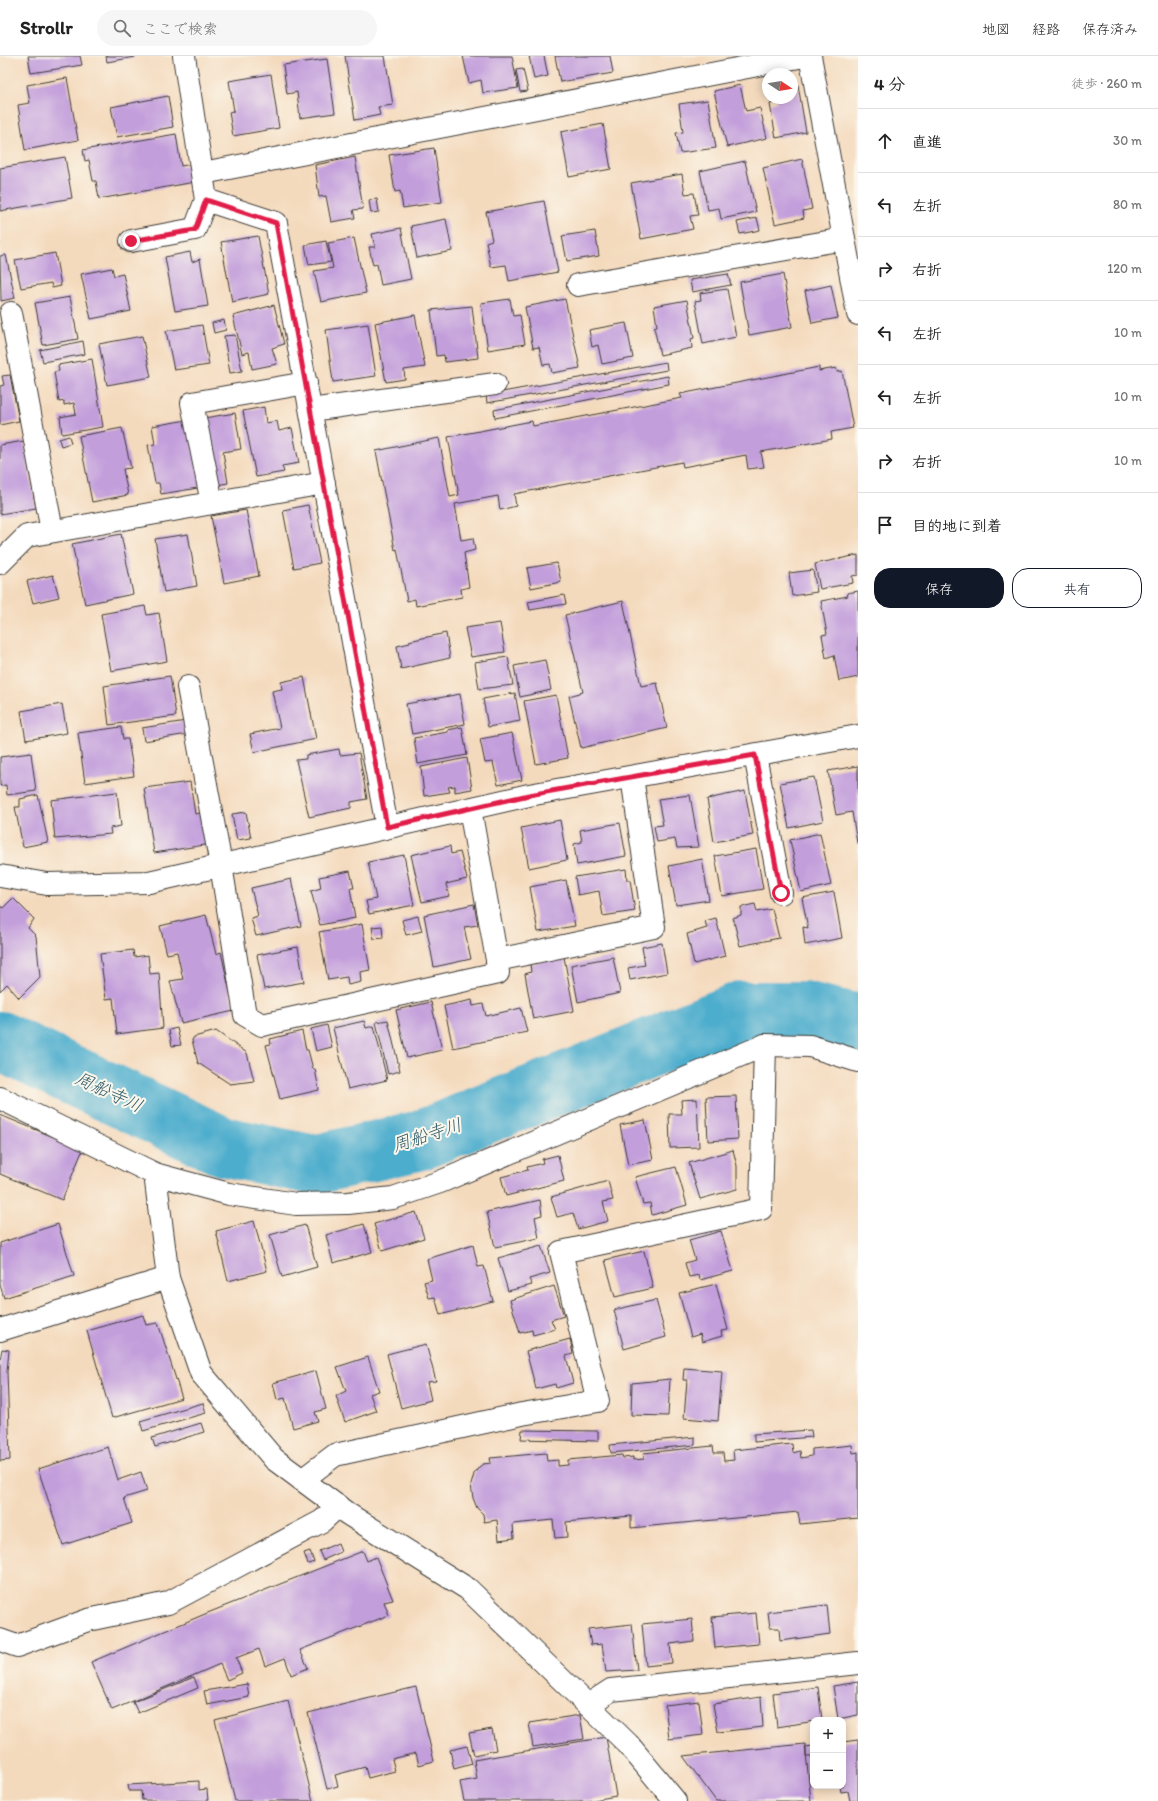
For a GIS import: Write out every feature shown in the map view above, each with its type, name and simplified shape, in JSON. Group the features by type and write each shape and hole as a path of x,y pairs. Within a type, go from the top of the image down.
{"street":[{"path":"131,241 195,230 206,200 184,56"},
{"path":"202,173 804,56"},
{"path":"810,56 858,314"},
{"path":"206,200 276,223 387,827"},
{"path":"578,285 844,239"},
{"path":"11,313 52,531"},
{"path":"212,503 192,403 306,383"},
{"path":"311,410 495,384"},
{"path":"0,563 27,536 324,483"},
{"path":"188,687 221,865 244,1015 262,1025 498,973 470,808"},
{"path":"0,876 47,884 149,882 529,795 858,736"},
{"path":"755,755 781,893"},
{"path":"497,960 654,927 632,777"},
{"path":"302,1480 335,1455 522,1414 598,1401 561,1252 761,1209 765,1045"},
{"path":"0,1098 155,1174 229,1194 296,1204 348,1203 393,1198 440,1182 765,1045 810,1046 858,1061"},
{"path":"155,1174 168,1278 201,1373 274,1459 338,1506 468,1589 628,1744 675,1801"},
{"path":"0,1330 168,1278"},
{"path":"0,1640 16,1646 88,1620 168,1603 322,1521 338,1506"},
{"path":"588,1705 611,1690 858,1663"}],"building":[{"path":"28,56 80,56 82,65 31,73"},
{"path":"106,56 135,56 135,57 107,62"},
{"path":"345,56 385,56 393,105 378,107 380,115 355,120"},
{"path":"463,56 512,56 518,88 483,93 481,80 469,83"},
{"path":"529,56 544,56 548,76 534,79"},
{"path":"555,56 610,56 613,73 560,82"},
{"path":"327,59 335,113 300,118 297,92 287,94 283,65"},
{"path":"523,69 528,91 520,92 516,70"},
{"path":"271,74 279,128 233,136 229,112 234,111 229,81"},
{"path":"67,78 78,140 25,150 18,105 30,103 27,85"},
{"path":"740,85 746,111 760,108 767,138 727,147 714,91"},
{"path":"798,85 806,132 776,138 770,104 798,104"},
{"path":"168,96 173,127 117,137 111,107"},
{"path":"708,100 716,148 680,153 676,133 683,132 679,104"},
{"path":"603,124 611,169 569,177 561,132"},
{"path":"176,134 181,166 192,164 195,182 99,199 96,181 93,181 89,160 85,161 83,150"},
{"path":"434,148 442,202 403,208 400,191 395,192 389,155"},
{"path":"65,157 72,198 0,211 0,168"},
{"path":"355,157 363,209 353,210 355,218 331,222 326,196 319,197 315,165"},
{"path":"802,159 812,209 803,211 804,218 775,224 763,168"},
{"path":"745,161 756,212 721,219 719,208 708,210 700,171"},
{"path":"682,174 685,194 694,193 698,215 690,216 693,229 641,239 631,183"},
{"path":"377,199 379,212 371,213 369,200"},
{"path":"544,201 558,272 509,281 506,265 491,267 486,242 492,240 486,212"},
{"path":"757,218 760,230 740,234 737,222"},
{"path":"446,219 452,251 417,258 411,226"},
{"path":"401,228 411,279 381,285 377,264 373,265 369,247 375,247 372,234"},
{"path":"595,231 599,256 567,261 562,236"},
{"path":"258,236 269,294 232,302 221,242"},
{"path":"354,238 366,293 321,302 314,271 333,268 328,243"},
{"path":"326,241 331,262 309,265 305,245"},
{"path":"190,252 192,262 200,259 208,306 175,311 165,257"},
{"path":"55,253 61,286 52,288 51,283 21,288 15,260"},
{"path":"6,255 15,298 1,301 0,256"},
{"path":"112,268 114,276 123,274 131,311 91,319 81,274"},
{"path":"728,274 731,285 692,292 690,280"},
{"path":"783,274 792,327 749,335 740,282"},
{"path":"831,285 838,318 812,323 805,291"},
{"path":"727,289 736,337 703,344 695,301 701,300 700,293"},
{"path":"70,297 78,339 43,345 35,303"},
{"path":"510,299 513,316 520,315 525,344 488,350 481,303"},
{"path":"565,299 580,368 552,373 550,364 543,365 539,347 533,348 525,307"},
{"path":"687,300 694,338 691,339 692,348 660,355 654,327 657,326 654,306"},
{"path":"274,305 284,344 272,348 277,364 252,369 249,352 242,354 233,316"},
{"path":"472,306 478,358 445,362 444,355 436,356 431,310"},
{"path":"415,315 425,367 404,370 405,379 386,382 375,323"},
{"path":"224,320 226,330 214,333 212,323"},
{"path":"626,323 633,358 602,364 598,345 592,347 589,330"},
{"path":"368,324 376,376 333,382 326,330"},
{"path":"202,325 209,365 174,370 166,331"},
{"path":"235,335 242,371 230,373 224,336"},
{"path":"142,336 151,377 107,385 99,344"},
{"path":"83,341 85,354 43,362 40,350"},
{"path":"92,359 103,427 62,434 60,417 76,414 74,403 64,405 64,401 59,402 54,372 59,371 58,365"},
{"path":"666,362 667,370 487,403 486,395"},
{"path":"819,367 819,371 836,368 837,372 842,371 853,428 831,432 832,439 761,452 764,467 748,469 746,455 683,467 682,462 514,494 516,506 500,510 498,496 455,504 461,540 473,538 475,550 464,553 469,587 461,589 462,597 416,606 415,599 407,601 397,549 395,550 376,451 439,438 450,497 459,495 448,437 532,421 533,426 682,398 680,394"},
{"path":"10,375 19,421 0,425 0,386 4,385 2,376"},
{"path":"668,376 669,384 495,418 494,410"},
{"path":"264,407 266,423 277,421 279,431 292,428 299,463 282,466 284,472 256,477 243,411"},
{"path":"235,413 241,449 223,452 228,483 216,485 204,418"},
{"path":"187,420 204,487 161,494 159,483 155,483 148,445 155,444 152,426"},
{"path":"122,428 131,468 123,469 128,495 92,502 79,436"},
{"path":"69,436 71,443 61,446 59,439"},
{"path":"24,441 36,508 0,514 0,445"},
{"path":"308,505 320,563 294,568 283,510"},
{"path":"246,510 259,576 224,583 211,516"},
{"path":"121,534 133,594 85,604 72,544"},
{"path":"188,534 197,586 164,592 155,539"},
{"path":"858,555 858,575 852,576 853,583 820,589 815,564"},
{"path":"557,563 561,582 531,588 527,568"},
{"path":"813,570 817,592 792,596 789,573"},
{"path":"53,575 59,597 33,603 27,581"},
{"path":"858,591 858,677 839,681 834,655 826,658 822,635 827,634 821,601 848,596 847,593"},
{"path":"564,595 566,604 530,610 528,602"},
{"path":"623,601 641,686 657,683 667,728 581,748 569,696 583,692 565,615"},
{"path":"145,606 147,615 159,613 167,661 111,671 101,614"},
{"path":"500,623 505,652 471,657 465,628"},
{"path":"446,633 450,658 401,669 397,646 410,643 409,641"},
{"path":"508,657 513,685 479,689 475,662"},
{"path":"545,660 551,690 520,697 514,666"},
{"path":"170,676 176,716 109,725 104,686"},
{"path":"304,677 316,739 254,752 250,734 280,728 272,691 282,689 281,682"},
{"path":"515,693 520,721 488,727 483,699"},
{"path":"460,694 465,724 412,734 406,704"},
{"path":"556,695 568,758 536,764 524,701"},
{"path":"62,704 67,733 26,740 21,711"},
{"path":"186,721 188,734 144,741 142,728"},
{"path":"121,727 123,739 128,739 134,776 85,783 78,733"},
{"path":"462,727 467,755 418,764 414,738 448,732 448,730"},
{"path":"512,733 522,780 498,785 493,762 485,763 480,739"},
{"path":"339,749 340,755 359,753 367,799 351,802 351,808 309,817 296,760 306,759 306,755"},
{"path":"31,753 36,791 7,795 6,785 0,786 0,757"},
{"path":"467,758 472,789 455,792 455,786 448,787 450,792 424,796 421,767"},
{"path":"858,766 857,843 852,812 836,815 828,771"},
{"path":"814,777 823,821 789,828 780,783"},
{"path":"190,782 195,814 206,812 211,844 154,853 144,788"},
{"path":"745,791 753,835 714,842 707,799"},
{"path":"117,792 121,826 110,828 111,834 55,839 51,800"},
{"path":"38,795 48,842 23,847 15,807 20,807 20,799"},
{"path":"690,795 699,847 677,848 675,839 657,842 654,826 663,825 658,799"},
{"path":"246,812 251,838 237,840 232,814"},
{"path":"560,820 567,860 529,868 521,828"},
{"path":"620,823 626,856 577,865 574,844 582,842 580,830"},
{"path":"820,833 831,885 801,892 790,840"},
{"path":"450,846 451,854 460,852 467,879 446,884 449,896 422,902 411,855"},
{"path":"756,849 763,889 722,896 715,856"},
{"path":"404,855 414,905 369,914 366,901 376,899 368,862"},
{"path":"702,859 709,900 676,905 669,866"},
{"path":"626,869 627,880 630,880 635,911 603,916 599,891 578,895 575,877"},
{"path":"350,871 354,888 350,888 355,918 320,925 311,891 321,888 319,877"},
{"path":"291,879 301,926 256,936 251,918 258,916 251,888"},
{"path":"566,880 575,926 538,932 530,887"},
{"path":"834,892 842,938 805,945 803,927 808,928 802,898"},
{"path":"13,898 34,919 28,928 36,936 40,977 19,998 7,984 0,991 0,906 3,908"},
{"path":"474,904 478,925 464,927 471,959 434,967 424,915"},
{"path":"755,904 757,912 772,909 779,938 740,946 733,918 741,915 741,907"},
{"path":"206,915 216,954 221,952 234,1011 181,1023 170,981 183,979 177,952 167,954 160,926"},
{"path":"418,916 422,931 406,935 402,920"},
{"path":"716,918 725,956 694,964 687,934 707,928 705,921"},
{"path":"362,924 370,970 360,972 361,982 348,985 347,977 328,980 319,932"},
{"path":"382,926 383,938 374,939 372,927"},
{"path":"662,943 667,973 630,980 628,968 645,965 642,947"},
{"path":"298,947 304,982 264,989 257,955"},
{"path":"133,950 134,957 148,955 150,974 159,973 163,1028 117,1034 113,998 106,999 100,954"},
{"path":"564,957 574,1011 533,1019 525,974 531,972 530,964"},
{"path":"613,957 620,993 578,1002 571,965"},
{"path":"472,1000 473,1006 483,1004 486,1016 521,1008 527,1032 453,1048 444,1006"},
{"path":"431,1002 442,1050 407,1058 396,1010"},
{"path":"388,1020 400,1071 388,1074 376,1022"},
{"path":"364,1021 366,1028 374,1026 387,1080 348,1089 333,1028"},
{"path":"327,1025 332,1047 316,1051 311,1029"},
{"path":"177,1028 181,1045 172,1046 169,1030"},
{"path":"216,1031 247,1053 254,1081 230,1084 198,1063 192,1040 194,1037"},
{"path":"302,1031 306,1050 308,1050 313,1069 315,1069 319,1090 280,1099 266,1045 271,1044 270,1039"},
{"path":"736,1096 738,1139 708,1141 706,1097"},
{"path":"697,1099 699,1147 670,1148 669,1114 682,1114 681,1100"},
{"path":"0,1115 83,1149 62,1200 0,1174"},
{"path":"645,1120 653,1160 628,1165 620,1125"},
{"path":"733,1150 737,1166 737,1189 700,1199 689,1163"},
{"path":"558,1155 564,1181 506,1196 501,1177 528,1170 527,1167 543,1163 542,1159"},
{"path":"676,1167 687,1205 652,1215 650,1203 643,1204 635,1177"},
{"path":"608,1181 613,1200 603,1202 608,1221 578,1229 573,1213 557,1217 551,1197"},
{"path":"540,1200 542,1215 535,1217 539,1238 495,1247 487,1212"},
{"path":"416,1212 424,1238 382,1251 374,1224"},
{"path":"254,1221 267,1271 228,1281 216,1231"},
{"path":"58,1224 74,1276 4,1298 0,1285 0,1243"},
{"path":"364,1224 372,1252 333,1263 326,1235"},
{"path":"305,1225 317,1267 282,1277 270,1235"},
{"path":"721,1231 733,1271 700,1280 699,1275 689,1277 685,1263 695,1260 689,1240"},
{"path":"473,1245 478,1267 484,1266 493,1301 440,1315 435,1297 429,1298 424,1282 432,1280 427,1259"},
{"path":"541,1246 550,1273 529,1279 532,1285 508,1291 498,1258"},
{"path":"644,1251 653,1288 615,1297 605,1260"},
{"path":"716,1284 728,1330 721,1331 722,1336 702,1342 700,1334 691,1337 679,1293"},
{"path":"554,1286 564,1316 551,1320 555,1329 533,1335 532,1330 520,1333 510,1300"},
{"path":"656,1300 666,1337 624,1349 614,1310"},
{"path":"143,1315 146,1325 158,1323 182,1398 112,1418 87,1331"},
{"path":"570,1339 573,1354 566,1356 573,1383 556,1388 555,1384 536,1389 526,1351"},
{"path":"426,1344 436,1381 427,1382 431,1400 401,1408 387,1354"},
{"path":"2,1349 9,1350 7,1372 10,1460 0,1461 0,1360"},
{"path":"368,1357 379,1391 370,1394 376,1411 345,1422 336,1396 346,1391 337,1367"},
{"path":"684,1368 722,1371 718,1421 684,1418 687,1380 683,1380"},
{"path":"316,1371 326,1409 315,1412 318,1421 293,1428 285,1398 277,1400 273,1383"},
{"path":"670,1379 668,1416 631,1415 632,1383"},
{"path":"203,1403 206,1413 143,1431 140,1421"},
{"path":"201,1423 204,1432 155,1447 152,1438"},
{"path":"522,1430 598,1431 598,1441 521,1439"},
{"path":"811,1430 812,1437 754,1442 754,1434"},
{"path":"695,1437 695,1445 611,1453 610,1445"},
{"path":"792,1444 793,1453 800,1451 801,1458 812,1456 812,1449 852,1445 853,1453 858,1452 858,1518 800,1524 798,1512 631,1528 631,1516 566,1522 567,1537 555,1538 553,1520 513,1524 514,1538 499,1540 497,1520 484,1522 483,1514 477,1508 473,1498 471,1485 474,1474 483,1464 491,1463 490,1458 546,1453 547,1461 558,1460 558,1466 568,1465 568,1460 622,1455 623,1458 633,1457 633,1460 644,1459 643,1453 713,1446 714,1453 723,1453 724,1461 734,1460 733,1450"},
{"path":"108,1447 118,1480 141,1472 147,1491 124,1498 132,1523 63,1545 38,1469"},
{"path":"338,1543 341,1552 323,1560 319,1551"},
{"path":"310,1551 314,1562 308,1564 304,1553"},
{"path":"363,1551 367,1561 376,1557 393,1600 384,1602 389,1615 300,1650 308,1668 291,1675 285,1658 265,1666 259,1649 236,1658 242,1673 227,1680 220,1664 112,1710 91,1662 205,1614"},
{"path":"827,1605 830,1634 780,1641 779,1628 770,1628 768,1612"},
{"path":"756,1613 759,1644 715,1648 712,1617"},
{"path":"692,1619 694,1641 670,1644 672,1663 646,1666 642,1624"},
{"path":"632,1624 637,1670 606,1672 602,1644 591,1645 588,1629"},
{"path":"194,1677 198,1688 138,1713 133,1702"},
{"path":"858,1682 858,1715 846,1717 838,1717 833,1686"},
{"path":"247,1684 249,1697 207,1705 204,1691"},
{"path":"416,1687 434,1761 419,1765 416,1753 392,1759 395,1771 368,1778 365,1767 335,1775 338,1786 327,1789 308,1713"},
{"path":"818,1687 822,1717 810,1717 810,1722 777,1727 773,1693"},
{"path":"761,1697 763,1727 718,1732 713,1704"},
{"path":"288,1701 313,1801 235,1801 215,1720"},
{"path":"699,1701 703,1735 669,1739 665,1705"},
{"path":"580,1715 584,1739 533,1747 529,1723"},
{"path":"492,1729 496,1750 474,1755 469,1733"},
{"path":"606,1737 616,1796 588,1801 464,1801 460,1782 477,1779 474,1760"},
{"path":"858,1740 858,1801 850,1801 848,1791 841,1792 840,1789 846,1789 846,1742"},
{"path":"805,1744 811,1801 716,1801 683,1756"},
{"path":"467,1746 472,1764 454,1769 450,1750"},
{"path":"810,1746 810,1756 806,1756 806,1747"},
{"path":"199,1781 199,1790 207,1789 208,1801 142,1800 141,1791 129,1791 128,1785"}],"waterway":[{"name":"周船寺川","path":"0,1041 222,1146 314,1165 421,1140 741,1011 803,1011 858,1024"}],"route":[{"path":"131,241 195,230 206,200 276,223 387,827 529,795 755,755 781,893"}]}
